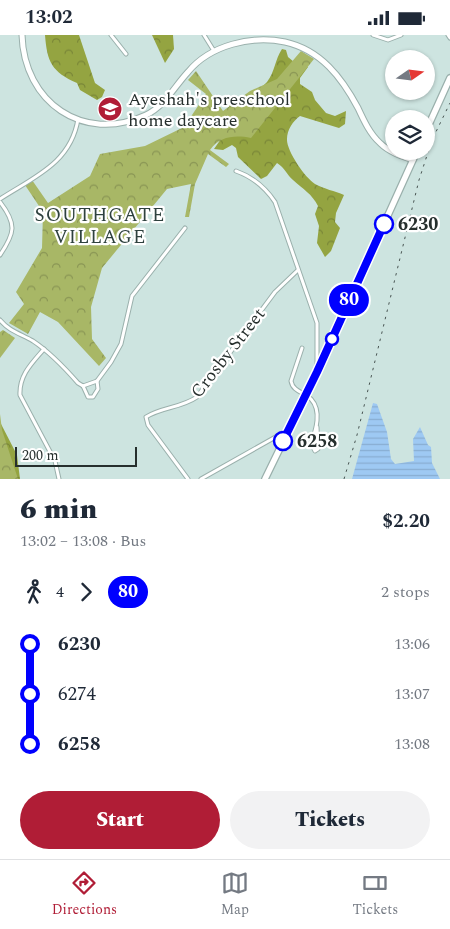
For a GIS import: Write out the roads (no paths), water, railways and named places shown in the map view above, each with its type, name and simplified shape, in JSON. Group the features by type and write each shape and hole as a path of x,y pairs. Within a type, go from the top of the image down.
{"main road":[{"path":"435,111 450,78"},
{"path":"265,479 317,372 414,160"}],"street":[{"path":"22,35 27,68 35,86 47,100 61,111 78,119 105,124 123,122 147,114 164,101 197,62 214,52 257,38 300,47 329,66 347,88 373,136 385,147"},
{"path":"111,35 126,54"},
{"path":"204,35 214,52"},
{"path":"373,35 388,40 401,35"},
{"path":"0,255 10,239 13,229 7,211 0,201 60,159 74,137 78,119"},
{"path":"236,171 248,175 268,192 275,202 318,323 317,372"},
{"path":"83,386 97,381 119,349 128,309 137,289 185,228"},
{"name":"Crosby Street","path":"188,479 148,425 146,417 155,411 187,404 197,397 275,293 298,270"},
{"path":"0,320 12,331 44,349 83,386 88,397 93,397 98,389 97,381"},
{"path":"302,348 291,381 294,388 312,400 315,407 317,427 318,449 315,451 312,443 317,427"},
{"path":"44,349 25,373 20,387 20,395 55,461 59,479"},
{"path":"201,479 288,430"}],"water":[{"path":"373,403 377,404 387,432 391,459 395,464 414,461 413,439 420,427 428,445 431,447 432,463 440,479 352,479"}],"railway":[{"path":"344,479 357,435 419,180 432,140 450,103"}],"place":[{"name":"Ayeshah's preschool home daycare","path":"110,109"},
{"name":"6230","path":"384,224"},
{"name":"6258","path":"283,441"}],"district":[{"name":"SOUTHGATE VILLAGE","path":"100,226"}]}
